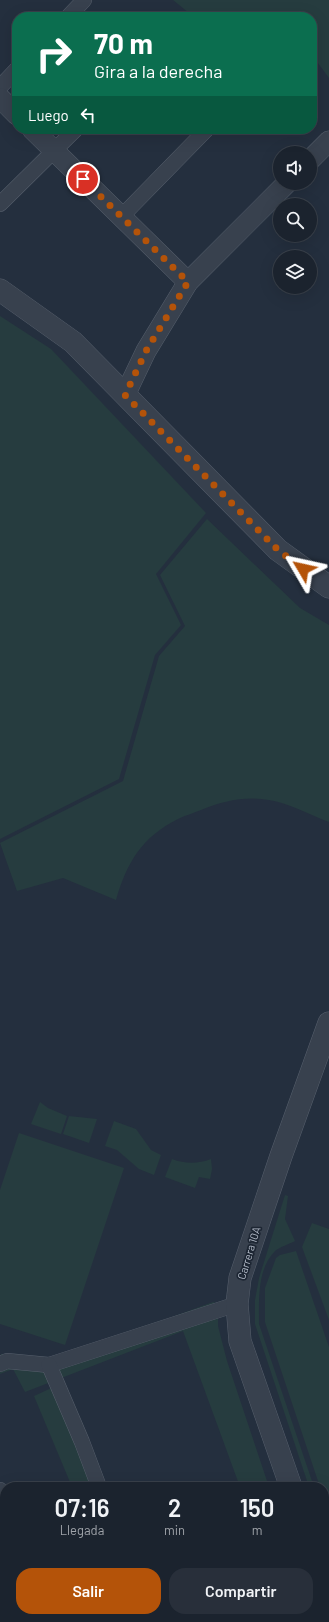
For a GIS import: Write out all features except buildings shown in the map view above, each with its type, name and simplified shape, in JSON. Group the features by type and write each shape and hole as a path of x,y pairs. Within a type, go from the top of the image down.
{"street":[{"path":"73,12 84,0"},
{"path":"0,87 12,74"},
{"path":"0,98 12,109"},
{"path":"37,134 188,282"},
{"path":"0,204 71,134"},
{"path":"121,217 202,134"},
{"path":"317,153 329,141"},
{"path":"125,395 146,351 188,282 280,190"},
{"path":"0,290 73,342 278,550 329,588"},
{"name":"Carrera 10A","path":"289,1482 240,1340 237,1304 240,1278 281,1156 329,1023"},
{"path":"0,1364 7,1361 49,1365 237,1304"},
{"path":"49,1365 80,1435 97,1482"}],"green space":[{"path":"173,0 329,0 329,78 317,62 317,12 188,12"},
{"path":"0,316 51,349 206,513 156,574 181,625 155,655 119,779 0,839"},
{"path":"207,519 300,608 329,625 329,822 292,806 269,800 234,800 209,807 181,818 165,826 155,834 145,843 131,862 120,886 116,900 63,878 17,891 0,843 123,781 159,656 185,626 160,575"},
{"path":"40,1102 48,1108 67,1116 61,1134 31,1124"},
{"path":"69,1116 97,1119 89,1143 63,1134"},
{"path":"114,1121 136,1129 151,1150 161,1155 154,1175 139,1169 117,1150 105,1146"},
{"path":"19,1133 124,1168 65,1345 0,1324 0,1190"},
{"path":"172,1159 192,1163 211,1159 212,1169 210,1179 199,1177 195,1188 165,1177"},
{"path":"285,1195 288,1196 285,1219 295,1241 275,1251 269,1258 265,1267 260,1285 259,1324 312,1482 307,1482 255,1324 255,1300 259,1278"},
{"path":"312,1223 329,1229 329,1320 302,1247"},
{"path":"296,1251 329,1347 329,1482 318,1482 265,1322 265,1288 276,1258 280,1255"},
{"path":"213,1302 218,1304 218,1326 227,1361 267,1482 238,1482 183,1331 25,1392 13,1369 0,1374 1,1354 57,1359"},
{"path":"58,1385 94,1482 70,1482 34,1396"}],"route":[{"path":"83,179 188,282 146,351 125,395 278,550 303,569"}]}
